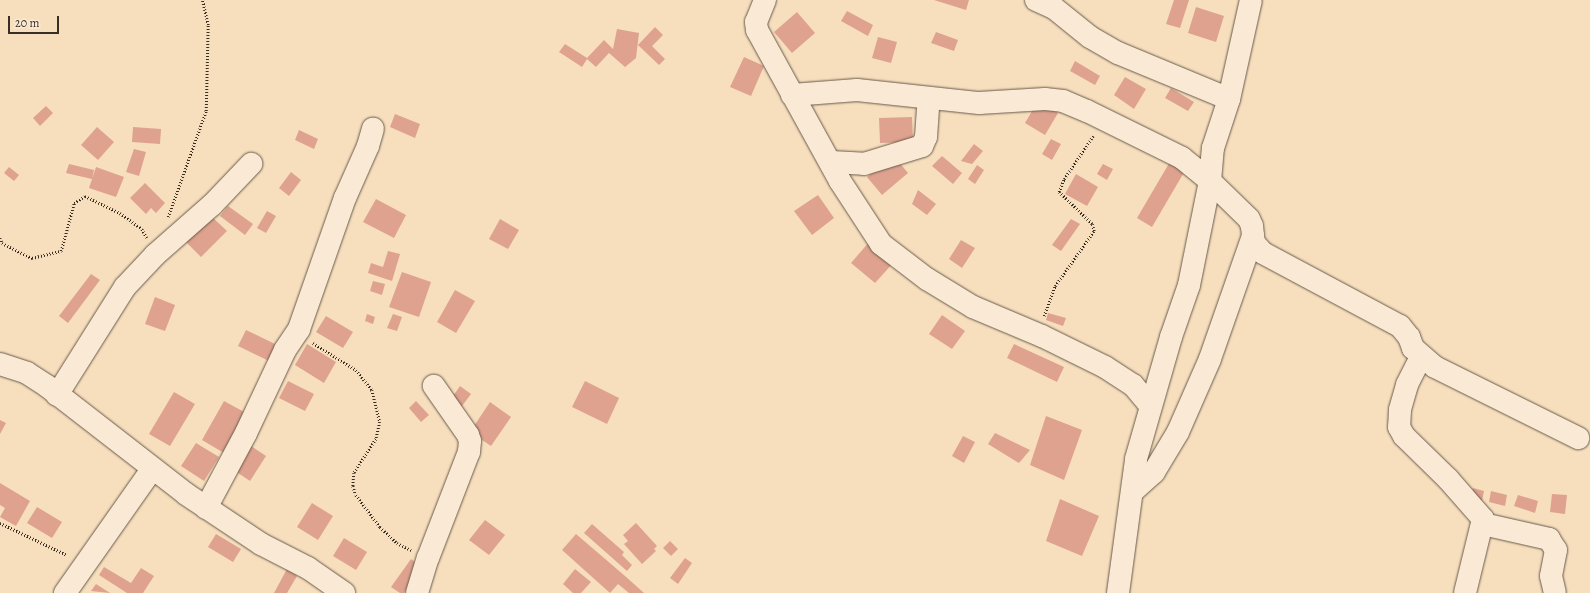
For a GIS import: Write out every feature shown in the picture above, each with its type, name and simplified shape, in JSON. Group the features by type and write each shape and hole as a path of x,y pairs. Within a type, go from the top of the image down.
{"street":[{"path":"746,0 756,22 760,36 792,95 881,244 952,296 973,307 1042,336 1105,367 1133,385 1150,405"},
{"path":"756,22 765,0"},
{"path":"1036,0 1054,8 1090,37 1118,53 1229,99"},
{"path":"1118,593 1133,491 1136,459 1150,405 1189,285 1210,181 1213,148 1229,99 1251,0"},
{"path":"792,95 857,90 979,103 1045,99 1063,102 1104,119 1182,158 1210,181 1249,219 1252,226 1254,243 1263,253 1400,326 1421,357 1435,367 1514,409 1578,438"},
{"path":"831,162 864,164 922,146 926,136 929,98"},
{"path":"206,508 246,433 285,350 299,329 345,198 368,146 373,129"},
{"path":"57,395 126,287 155,255 212,205 251,164"},
{"path":"1133,491 1154,472 1178,432 1210,359 1252,236"},
{"path":"1421,357 1407,385 1400,410 1399,426 1404,436 1470,503 1483,519 1465,593"},
{"path":"0,364 27,373 95,422 152,469 206,508 261,544 308,568 344,593"},
{"path":"417,593 428,558 469,452 470,441 468,435 434,386"},
{"path":"65,593 152,469"},
{"path":"1483,524 1549,539 1556,550 1551,576 1555,593"}],"path":[{"path":"168,219 206,112 208,25 202,0"},
{"path":"1042,336 1044,315 1052,292 1094,231 1092,224 1063,198 1059,189 1104,119"},
{"path":"0,238 2,243 32,258 62,251 74,203 85,196 120,213 142,229 155,255"},
{"path":"299,329 324,352 356,370 372,390 380,422 376,439 354,473 356,495 380,527 397,543 428,558"},
{"path":"0,523 64,555 89,559"}],"building":[{"path":"934,0 969,0 966,10"},
{"path":"1174,0 1189,0 1180,28 1166,24"},
{"path":"1196,7 1224,16 1216,42 1188,33"},
{"path":"847,11 873,25 868,36 841,21"},
{"path":"797,12 815,33 792,53 774,32"},
{"path":"655,27 663,35 652,46 665,59 659,65 638,45"},
{"path":"617,29 639,33 636,58 625,67 609,53 596,67 587,59 582,67 559,52 565,44 587,58 604,40 613,49"},
{"path":"936,32 958,40 954,51 931,43"},
{"path":"878,37 897,42 891,63 872,58"},
{"path":"744,57 764,66 751,96 730,87"},
{"path":"1075,61 1100,76 1095,85 1070,71"},
{"path":"1125,77 1146,89 1134,109 1114,95"},
{"path":"1171,88 1194,102 1188,111 1165,98"},
{"path":"1038,101 1058,113 1045,135 1025,123"},
{"path":"46,106 53,113 40,126 33,118"},
{"path":"395,114 420,124 415,138 390,127"},
{"path":"912,117 913,142 880,143 879,118"},
{"path":"97,127 114,142 98,160 81,145"},
{"path":"133,127 161,129 160,144 132,142"},
{"path":"299,130 318,139 314,149 295,140"},
{"path":"1051,139 1061,144 1052,160 1042,154"},
{"path":"974,144 983,151 972,164 961,161"},
{"path":"134,149 146,152 139,176 126,172"},
{"path":"893,155 908,173 882,195 867,177"},
{"path":"942,156 962,173 953,184 932,166"},
{"path":"1171,160 1186,169 1152,227 1137,218"},
{"path":"69,164 94,170 92,179 66,173"},
{"path":"1103,164 1113,169 1107,180 1097,174"},
{"path":"977,165 984,170 975,184 968,179"},
{"path":"9,167 19,175 14,181 4,173"},
{"path":"96,167 124,177 116,197 89,188"},
{"path":"291,172 301,180 289,196 279,188"},
{"path":"1076,174 1098,187 1087,206 1065,194"},
{"path":"145,183 165,203 156,213 151,208 146,214 130,198"},
{"path":"918,190 936,204 927,215 912,204"},
{"path":"818,195 834,218 812,235 794,211"},
{"path":"376,199 406,215 394,238 363,222"},
{"path":"228,206 253,224 245,235 220,216"},
{"path":"267,211 276,216 266,233 257,228"},
{"path":"211,216 227,231 201,257 185,241"},
{"path":"500,219 519,230 508,249 489,239"},
{"path":"1071,219 1080,224 1061,251 1052,245"},
{"path":"961,240 975,248 962,268 949,259"},
{"path":"870,241 894,262 875,283 851,263"},
{"path":"388,251 400,254 392,281 368,273 371,263 383,267"},
{"path":"402,272 431,282 419,317 389,307"},
{"path":"91,274 100,280 68,323 59,316"},
{"path":"373,281 385,284 382,295 370,291"},
{"path":"455,290 475,301 456,333 437,322"},
{"path":"155,297 175,305 165,331 145,324"},
{"path":"1048,313 1066,318 1063,326 1046,320"},
{"path":"367,314 375,317 373,324 365,321"},
{"path":"393,314 402,317 397,331 387,328"},
{"path":"942,315 965,331 952,349 929,334"},
{"path":"326,316 353,332 343,348 316,332"},
{"path":"246,330 277,345 269,361 238,346"},
{"path":"307,344 336,362 324,383 295,365"},
{"path":"1014,344 1064,367 1057,382 1007,358"},
{"path":"288,381 314,394 305,411 279,398"},
{"path":"585,381 619,398 607,424 572,407"},
{"path":"460,386 471,394 459,410 449,402"},
{"path":"174,392 195,404 170,446 149,434"},
{"path":"224,401 246,413 224,453 202,440"},
{"path":"416,401 429,415 421,422 409,408"},
{"path":"490,402 511,417 491,446 470,432"},
{"path":"1046,416 1082,430 1064,480 1030,465"},
{"path":"0,420 6,423 0,434"},
{"path":"995,433 1030,450 1019,463 988,444"},
{"path":"963,436 975,442 964,463 952,456"},
{"path":"196,443 219,457 204,481 181,466"},
{"path":"248,444 266,456 250,481 232,469"},
{"path":"0,483 30,501 16,526 0,517 5,508 0,505"},
{"path":"1473,488 1484,491 1482,501 1470,498"},
{"path":"1491,491 1507,495 1505,506 1489,502"},
{"path":"1552,494 1567,495 1565,514 1550,512"},
{"path":"1518,495 1538,501 1535,513 1514,506"},
{"path":"1060,499 1099,516 1082,556 1046,541"},
{"path":"312,503 333,516 318,540 297,527"},
{"path":"37,507 62,522 52,538 27,523"},
{"path":"485,520 505,535 489,555 469,540"},
{"path":"636,523 657,546 654,549 656,551 642,564 624,544 628,541 623,535"},
{"path":"592,524 624,552 622,555 632,565 627,571 584,533"},
{"path":"216,534 241,549 233,562 208,547"},
{"path":"576,534 644,593 629,593 618,584 610,593 562,550"},
{"path":"344,538 367,552 356,570 333,556"},
{"path":"670,541 678,549 671,556 663,548"},
{"path":"685,558 692,563 678,584 670,578"},
{"path":"411,559 422,567 404,593 400,593 391,587"},
{"path":"104,567 131,583 141,568 154,576 143,593 127,593 99,575"},
{"path":"287,569 297,576 287,593 274,593"},
{"path":"575,569 591,582 581,593 573,593 563,584"},
{"path":"96,584 110,593 91,591"}]}
